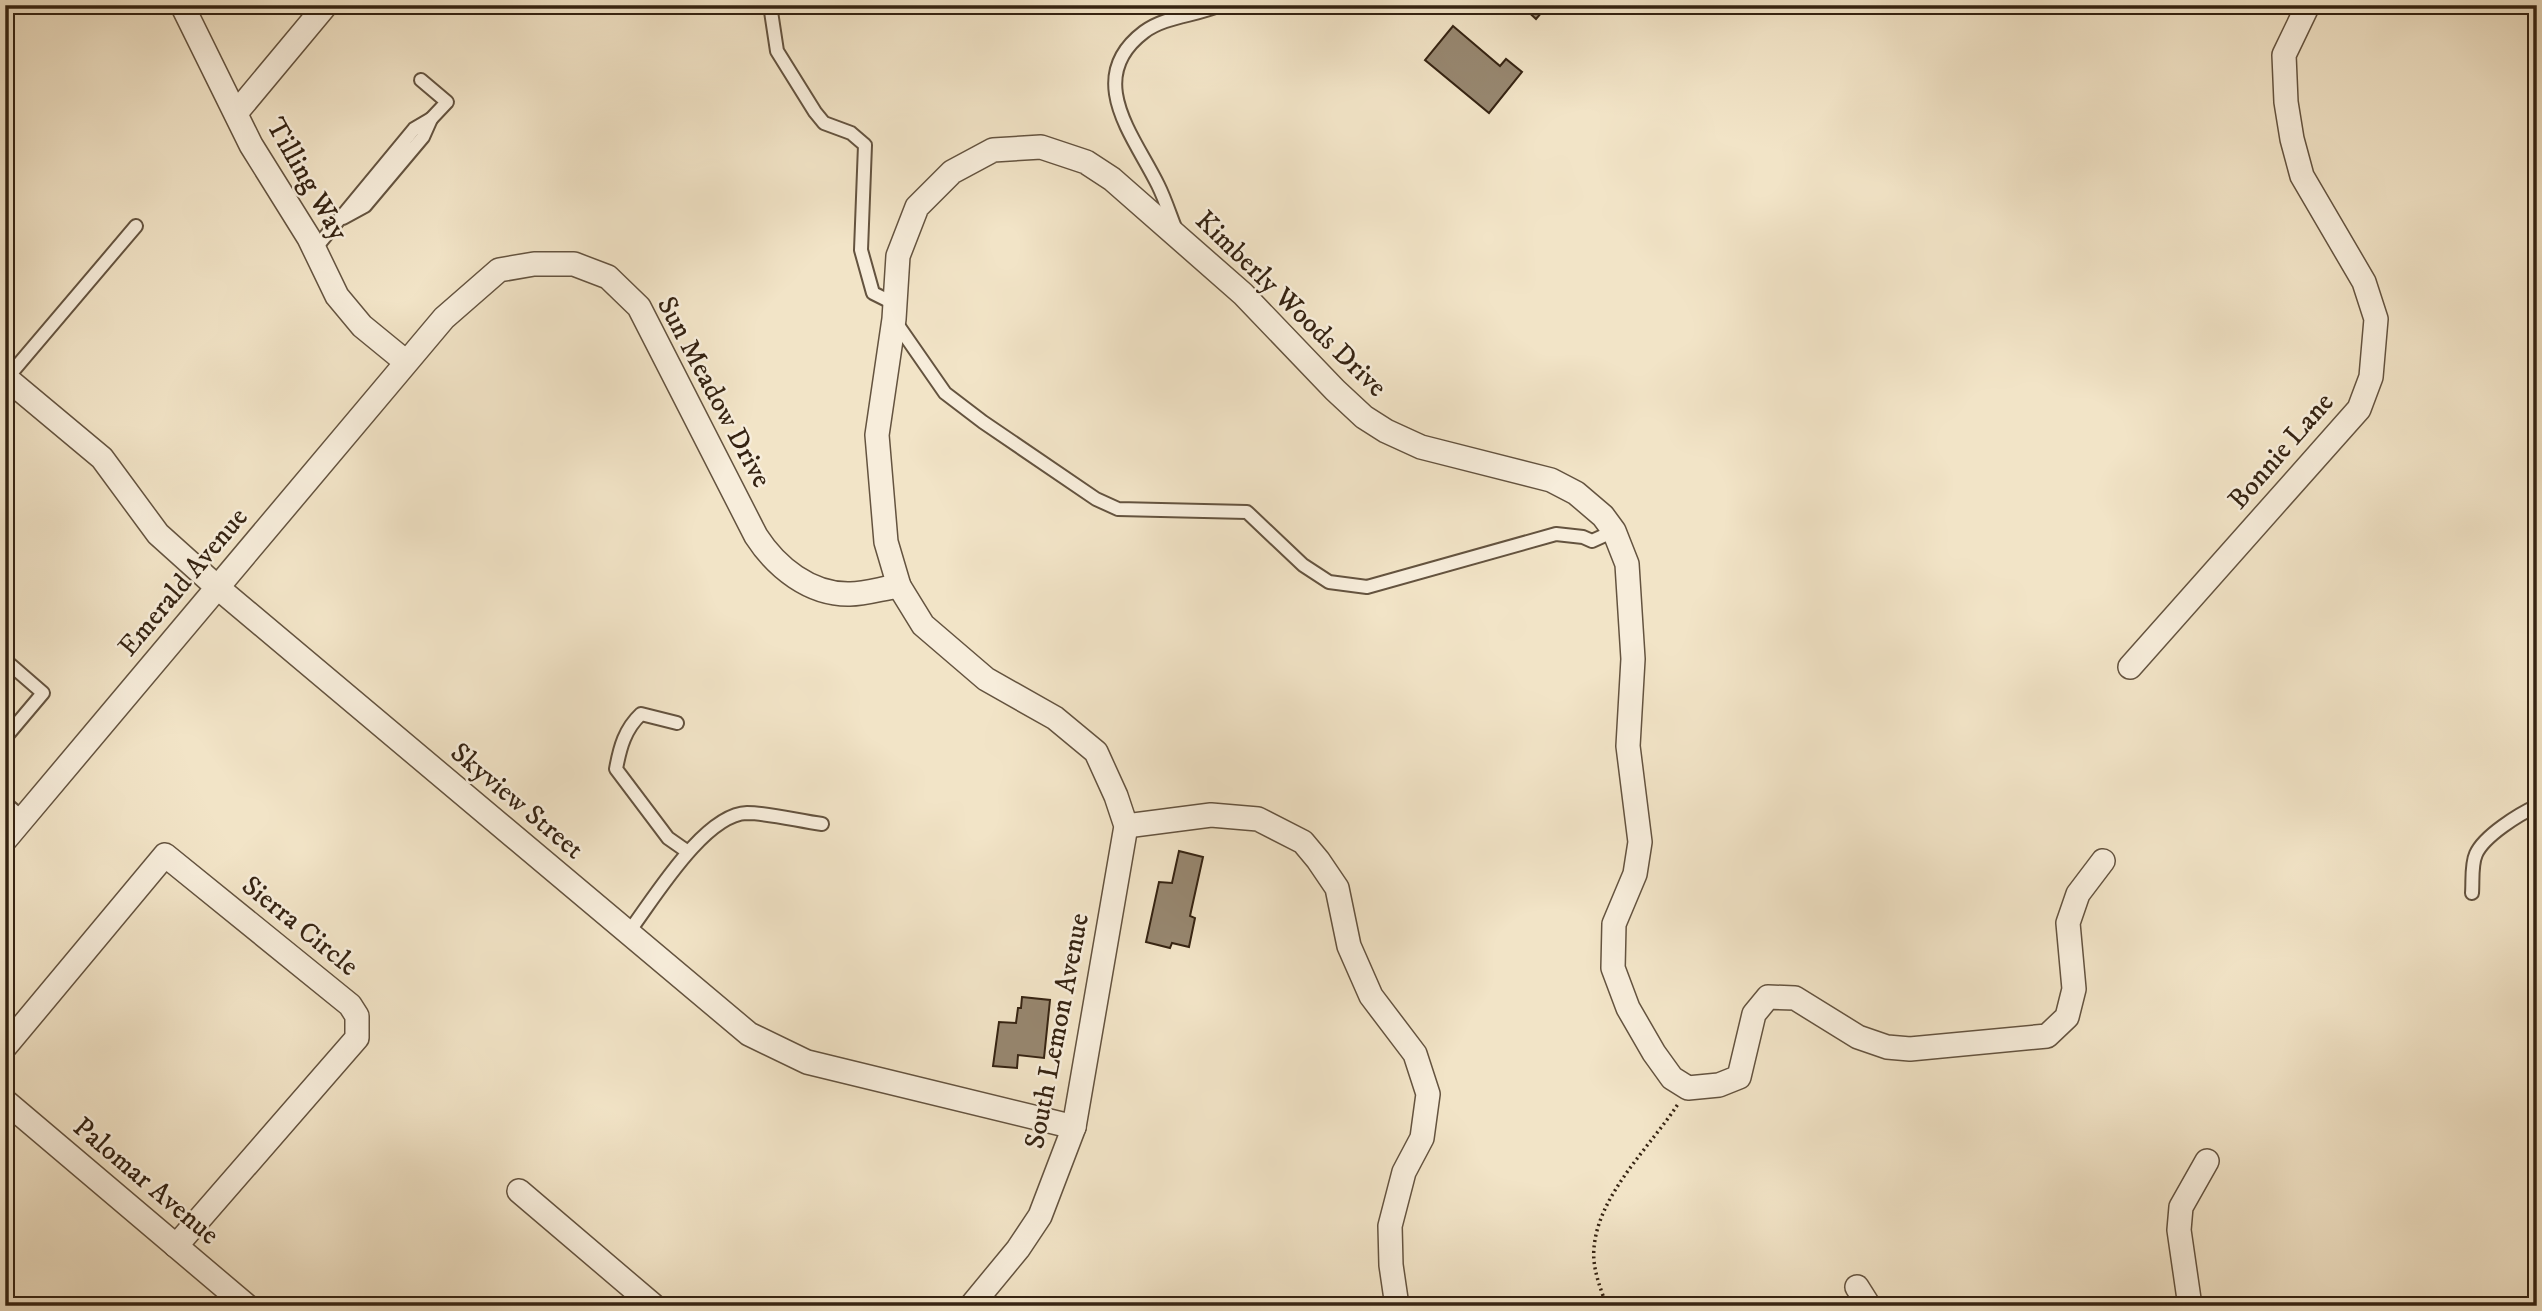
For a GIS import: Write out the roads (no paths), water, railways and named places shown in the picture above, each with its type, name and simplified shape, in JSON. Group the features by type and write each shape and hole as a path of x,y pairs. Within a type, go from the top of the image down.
{"street":[{"name":"Tilling Way","path":"182,5 251,145 314,250 337,296 362,326 406,362"},
{"path":"236,113 326,5"},
{"name":"Bonnie Lane","path":"2130,667 2359,409 2371,377 2376,319 2364,282 2302,176 2290,127 2284,55 2308,5"},
{"name":"Kimberly Woods Drive","path":"1126,827 1116,796 1096,752 1055,718 986,679 923,625 899,586 886,542 877,435 894,312 898,256 917,207 952,172 993,150 1041,147 1086,162 1112,179 1243,293 1364,417 1386,431 1421,447 1541,476 1561,484 1591,503 1614,531 1628,564 1633,659 1628,746 1640,842 1635,874 1614,924 1613,968 1628,1009 1654,1054 1672,1078 1688,1088 1719,1085 1739,1077 1754,1014 1768,997 1795,998 1858,1037 1887,1047 1910,1049 2047,1035 2067,1017 2074,989 2068,923 2078,894 2104,861"},
{"name":"Sun Meadow Drive","path":"406,362 444,318 499,270 534,264 574,264 608,277 639,307 756,536 770,556 803,582 834,592 850,594 899,586"},
{"name":"Emerald Avenue","path":"5,839 406,362"},
{"name":"Skyview Street","path":"6,377 102,458 158,534 217,587 749,1034 775,1049 807,1062 1074,1127"},
{"path":"1126,827 1211,815 1258,818 1303,842 1337,888 1349,946 1371,996 1415,1054 1429,1094 1422,1138 1404,1172 1390,1226 1391,1265 1397,1306"},
{"name":"South Lemon Avenue","path":"971,1306 1018,1249 1040,1216 1074,1127 1126,827"},
{"name":"Sierra Circle","path":"5,1047 165,855 349,1005 357,1016 357,1038 176,1246"},
{"name":"Palomar Avenue","path":"5,1101 247,1306"},
{"path":"2190,1306 2179,1230 2181,1207 2207,1161"},
{"path":"519,1191 654,1306"}],"lane":[{"path":"770,5 777,51 815,112 824,123 851,133 865,145 861,250 873,293 894,312 945,393 1097,499 1118,509 1247,512 1303,565 1329,582 1367,587 1556,534 1583,537 1592,541 1614,531"},
{"path":"1178,236 1158,185 1122,119 1116,97 1116,75 1129,48 1145,31 1170,20 1205,12 1220,5"},
{"path":"314,250 343,218 365,206 423,137 431,120 447,102 421,80"},
{"path":"6,377 136,226"},
{"path":"5,660 43,693 5,737"},
{"path":"677,723 641,714 631,723 620,747 616,769 668,838 688,852"},
{"path":"5,803 23,818"},
{"path":"2472,893 2475,855 2480,848 2499,830 2537,806"},
{"path":"628,933 692,846 727,818 746,813 822,824"}]}
